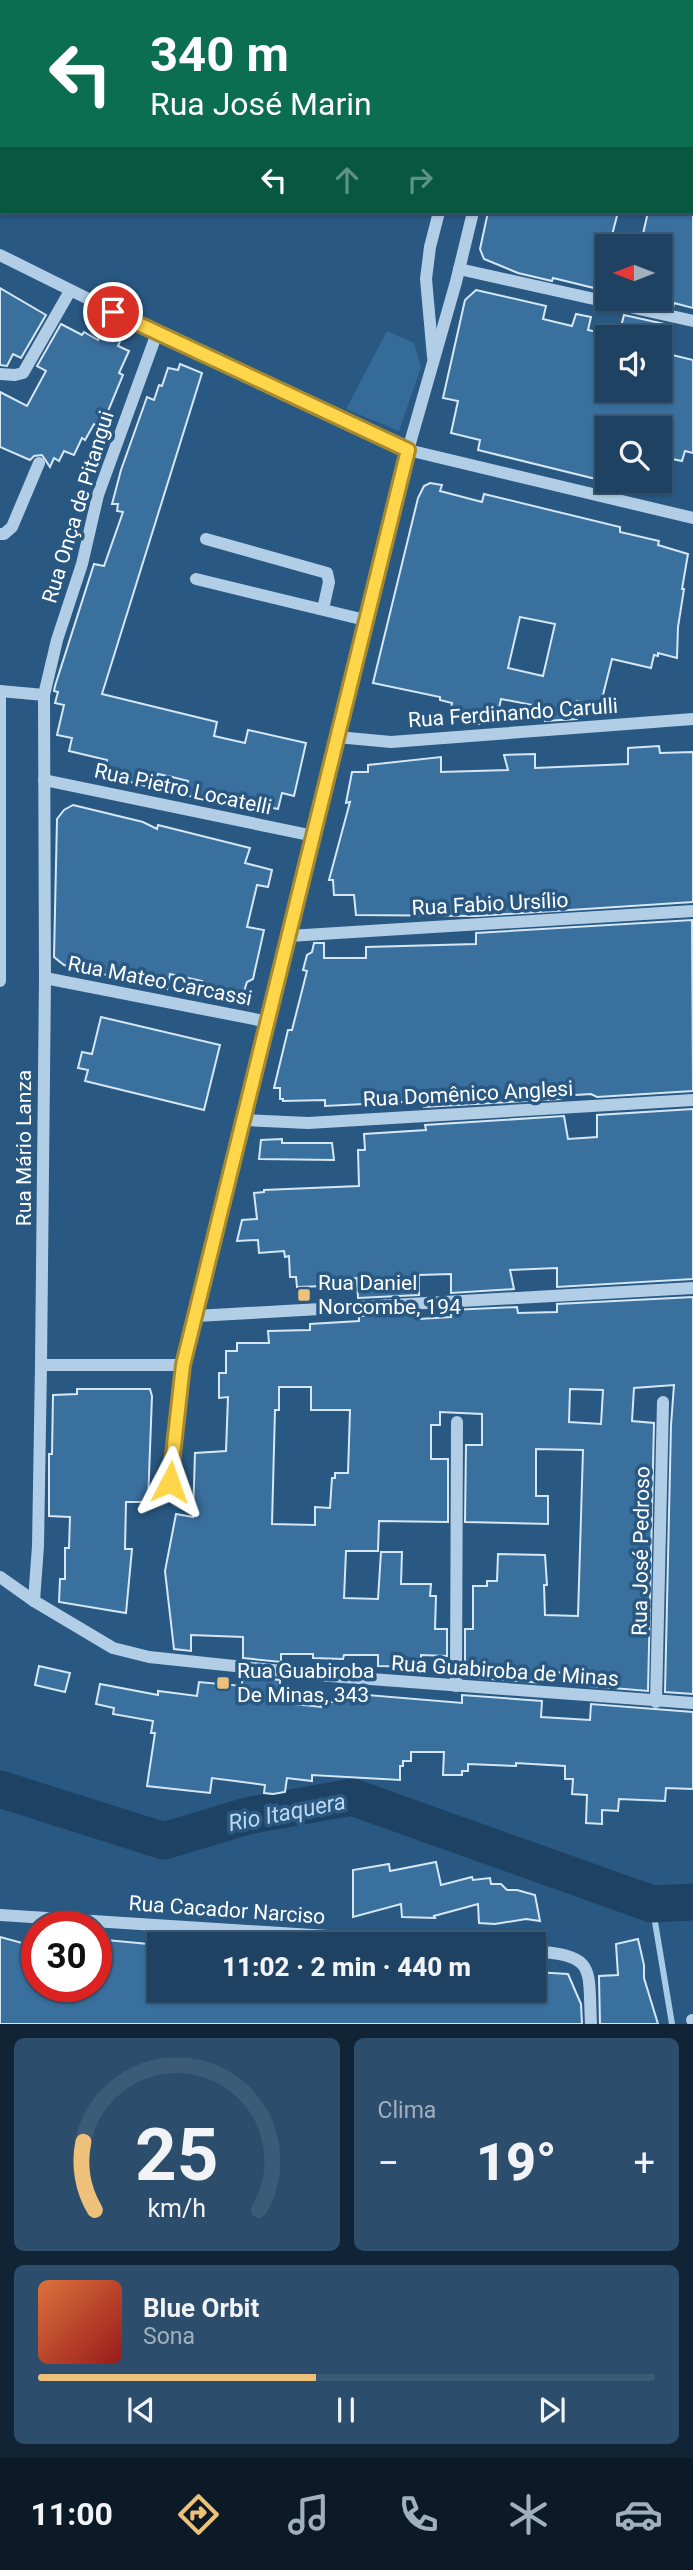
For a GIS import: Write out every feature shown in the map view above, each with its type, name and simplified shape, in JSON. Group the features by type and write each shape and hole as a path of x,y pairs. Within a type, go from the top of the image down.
{"street":[{"path":"433,365 426,279 430,247 438,214"},
{"path":"170,1482 183,1365 269,1022 365,620 473,214"},
{"path":"0,255 157,333 408,450 693,518"},
{"path":"459,269 693,321"},
{"path":"0,374 15,376 23,373 70,291"},
{"name":"Rua Onça de Pitangui","path":"44,695 57,640 82,564 98,495 157,333"},
{"path":"0,534 12,527 39,463"},
{"path":"205,538 327,573 329,582 323,609"},
{"path":"195,579 365,620"},
{"path":"0,981 0,691 44,695"},
{"name":"Rua Mário Lanza","path":"34,1601 38,1546 41,1366 45,978 44,695"},
{"name":"Rua Ferdinando Carulli","path":"337,737 391,742 693,719"},
{"name":"Rua Pietro Locatelli","path":"44,780 314,836"},
{"name":"Rua Fabio Ursílio","path":"289,936 693,911"},
{"name":"Rua Mateo Carcassi","path":"45,978 269,1022"},
{"name":"Rua Domênico Anglesi","path":"244,1121 308,1123 693,1100"},
{"path":"195,1316 693,1288"},
{"path":"41,1366 183,1365"},
{"name":"Rua José Pedroso","path":"656,1702 663,1402"},
{"path":"456,1686 457,1422"},
{"name":"Rua Guabiroba de Minas","path":"0,1577 34,1601 114,1648 149,1657 456,1686 693,1703"},
{"name":"Rua Cacador Narciso","path":"0,1915 265,1932"},
{"path":"546,1952 576,1957 584,1965 589,1988 591,2024"}],"shaded area":[{"path":"387,331 414,343 421,367 399,431 346,409"}],"building":[{"path":"488,214 617,214 612,234 595,234 595,288 518,273 484,259 480,249"},
{"path":"648,214 693,214 693,308 674,303 673,308 672,234 643,234"},
{"path":"0,288 46,315 21,358 13,354 7,366 0,365"},
{"path":"476,290 546,306 543,319 572,326 576,314 591,317 588,330 595,331 595,402 672,402 672,355 693,360 693,453 685,451 682,461 672,459 672,416 595,416 595,479 478,450 480,440 451,433 458,401 443,398 465,300"},
{"path":"624,315 669,325 621,325"},
{"path":"61,324 98,340 103,329 121,339 118,346 129,351 119,373 123,375 101,428 94,424 85,440 82,438 74,455 64,451 59,461 54,458 50,467 42,455 34,456 30,460 0,447 0,392 27,406 46,371 37,366"},
{"path":"180,364 202,373 102,694 217,722 214,736 245,743 248,730 306,743 294,796 282,793 278,809 264,806 262,813 185,795 188,781 172,777 158,774 153,788 104,775 107,760 69,751 72,738 57,735 64,705 55,703 58,692 54,691 55,686 94,564 104,566 123,512 117,511 118,504 112,504 121,470 147,397 154,400 168,368 178,370"},
{"path":"430,483 442,485 440,491 482,502 484,494 620,527 620,532 659,541 658,545 688,554 682,589 677,658 658,653 658,656 654,655 651,668 612,659 600,707 577,701 577,719 545,721 548,708 501,699 496,723 464,725 464,712 451,709 452,703 440,700 440,697 373,683 418,498 424,486","holes":["520,617 555,624 543,676 508,668"]},
{"path":"659,746 660,753 693,752 693,902 476,916 356,915 354,895 334,895 333,880 329,880 350,802 346,803 352,772 368,772 368,765 441,757 441,772 508,770 504,755 535,754 535,768 628,764 628,748"},
{"path":"73,805 143,822 157,829 158,825 250,848 245,863 272,870 268,887 257,885 247,927 264,930 253,979 247,982 240,1004 199,996 202,981 170,974 167,989 64,965 54,957 57,819 64,810"},
{"path":"692,920 693,1091 597,1097 591,1094 560,1096 561,1099 424,1107 424,1101 325,1106 325,1100 283,1101 280,1099 280,1088 274,1088 288,1030 292,1030 307,971 303,970 307,955 312,952 314,943 324,943 324,958 366,958 366,947 476,944 476,933"},
{"path":"101,1017 220,1045 204,1110 85,1081 88,1070 78,1068 82,1052 92,1054"},
{"path":"693,1109 693,1279 557,1287 557,1268 510,1270 514,1289 451,1293 451,1274 419,1275 419,1295 358,1298 357,1278 325,1280 325,1286 297,1287 296,1277 290,1277 289,1256 285,1257 284,1251 259,1253 258,1240 237,1241 242,1220 257,1219 254,1193 264,1190 359,1186 358,1150 365,1150 364,1134 426,1130 425,1125 564,1116 568,1139 597,1137 597,1115"},
{"path":"282,1139 282,1143 332,1143 334,1160 259,1159 261,1140"},
{"path":"693,1297 693,1694 665,1692 674,1385 634,1388 632,1421 654,1423 648,1691 577,1685 577,1673 542,1672 542,1683 465,1677 465,1629 473,1629 473,1586 487,1586 487,1581 497,1581 498,1554 545,1555 545,1615 578,1616 583,1450 536,1449 536,1496 548,1496 548,1524 465,1522 466,1445 482,1445 482,1414 440,1412 440,1425 431,1425 431,1459 448,1459 448,1522 379,1521 378,1551 346,1551 344,1598 378,1599 381,1552 402,1552 401,1584 431,1584 430,1596 436,1596 435,1629 447,1629 447,1656 421,1655 421,1667 378,1666 378,1655 344,1655 343,1659 313,1658 313,1654 281,1654 281,1662 243,1658 243,1637 191,1635 191,1651 174,1649 165,1571 176,1514 193,1517 195,1453 226,1451 228,1397 219,1398 219,1373 226,1373 226,1351 237,1351 237,1343 269,1343 268,1331 310,1330 310,1324 359,1321 359,1316 419,1312 419,1319 451,1317 451,1310 517,1307 518,1313 557,1312 557,1304","holes":["279,1387 311,1387 311,1410 350,1410 348,1473 335,1473 335,1478 332,1478 330,1508 315,1507 315,1525 272,1524 275,1410 279,1410","570,1389 603,1390 601,1424 569,1422"]},
{"path":"77,1389 150,1389 152,1396 148,1502 126,1502 125,1549 132,1549 126,1613 59,1602 60,1579 65,1579 65,1548 69,1548 70,1517 49,1516 53,1395 77,1394"},
{"path":"39,1666 70,1673 65,1692 35,1685"},
{"path":"242,1676 280,1680 280,1688 285,1689 285,1703 321,1707 321,1701 343,1703 344,1693 462,1703 462,1695 542,1701 541,1717 590,1720 591,1704 693,1712 693,1789 666,1788 665,1801 619,1799 618,1811 602,1810 602,1824 586,1823 587,1795 572,1794 573,1779 565,1779 565,1766 468,1764 468,1771 462,1771 462,1775 443,1775 444,1752 411,1752 411,1761 403,1761 403,1766 400,1766 400,1780 312,1775 312,1781 287,1778 285,1792 273,1794 264,1793 265,1785 212,1778 210,1793 147,1786 155,1733 151,1733 153,1721 113,1714 114,1708 96,1704 100,1684 158,1695 158,1691 197,1696 199,1682 242,1686"},
{"path":"436,1862 441,1885 472,1877 473,1880 490,1878 491,1884 501,1884 507,1890 535,1895 540,1921 526,1919 495,1924 479,1923 478,1904 434,1916 435,1918 402,1917 401,1904 353,1917 353,1870 389,1864 390,1871"},
{"path":"0,1937 21,1943 21,2002 112,2002 112,1941 147,1944 147,2002 546,2002 546,1973 568,1974 581,2004 582,2024 0,2024"},
{"path":"638,1939 644,1978 658,2024 600,2024 599,1976 618,1975 616,1944"}],"waterway":[{"name":"Rio Itaquera","path":"0,1789 164,1841 247,1816 352,1797 652,1904 693,1902"},
{"path":"652,1904 672,2024"}],"place":[{"name":"Rua Daniel Norcombe, 194","path":"304,1295"},
{"name":"Rua Guabiroba De Minas, 343","path":"223,1683"}],"route":[{"path":"113,312 408,450 183,1365 170,1482"}]}
